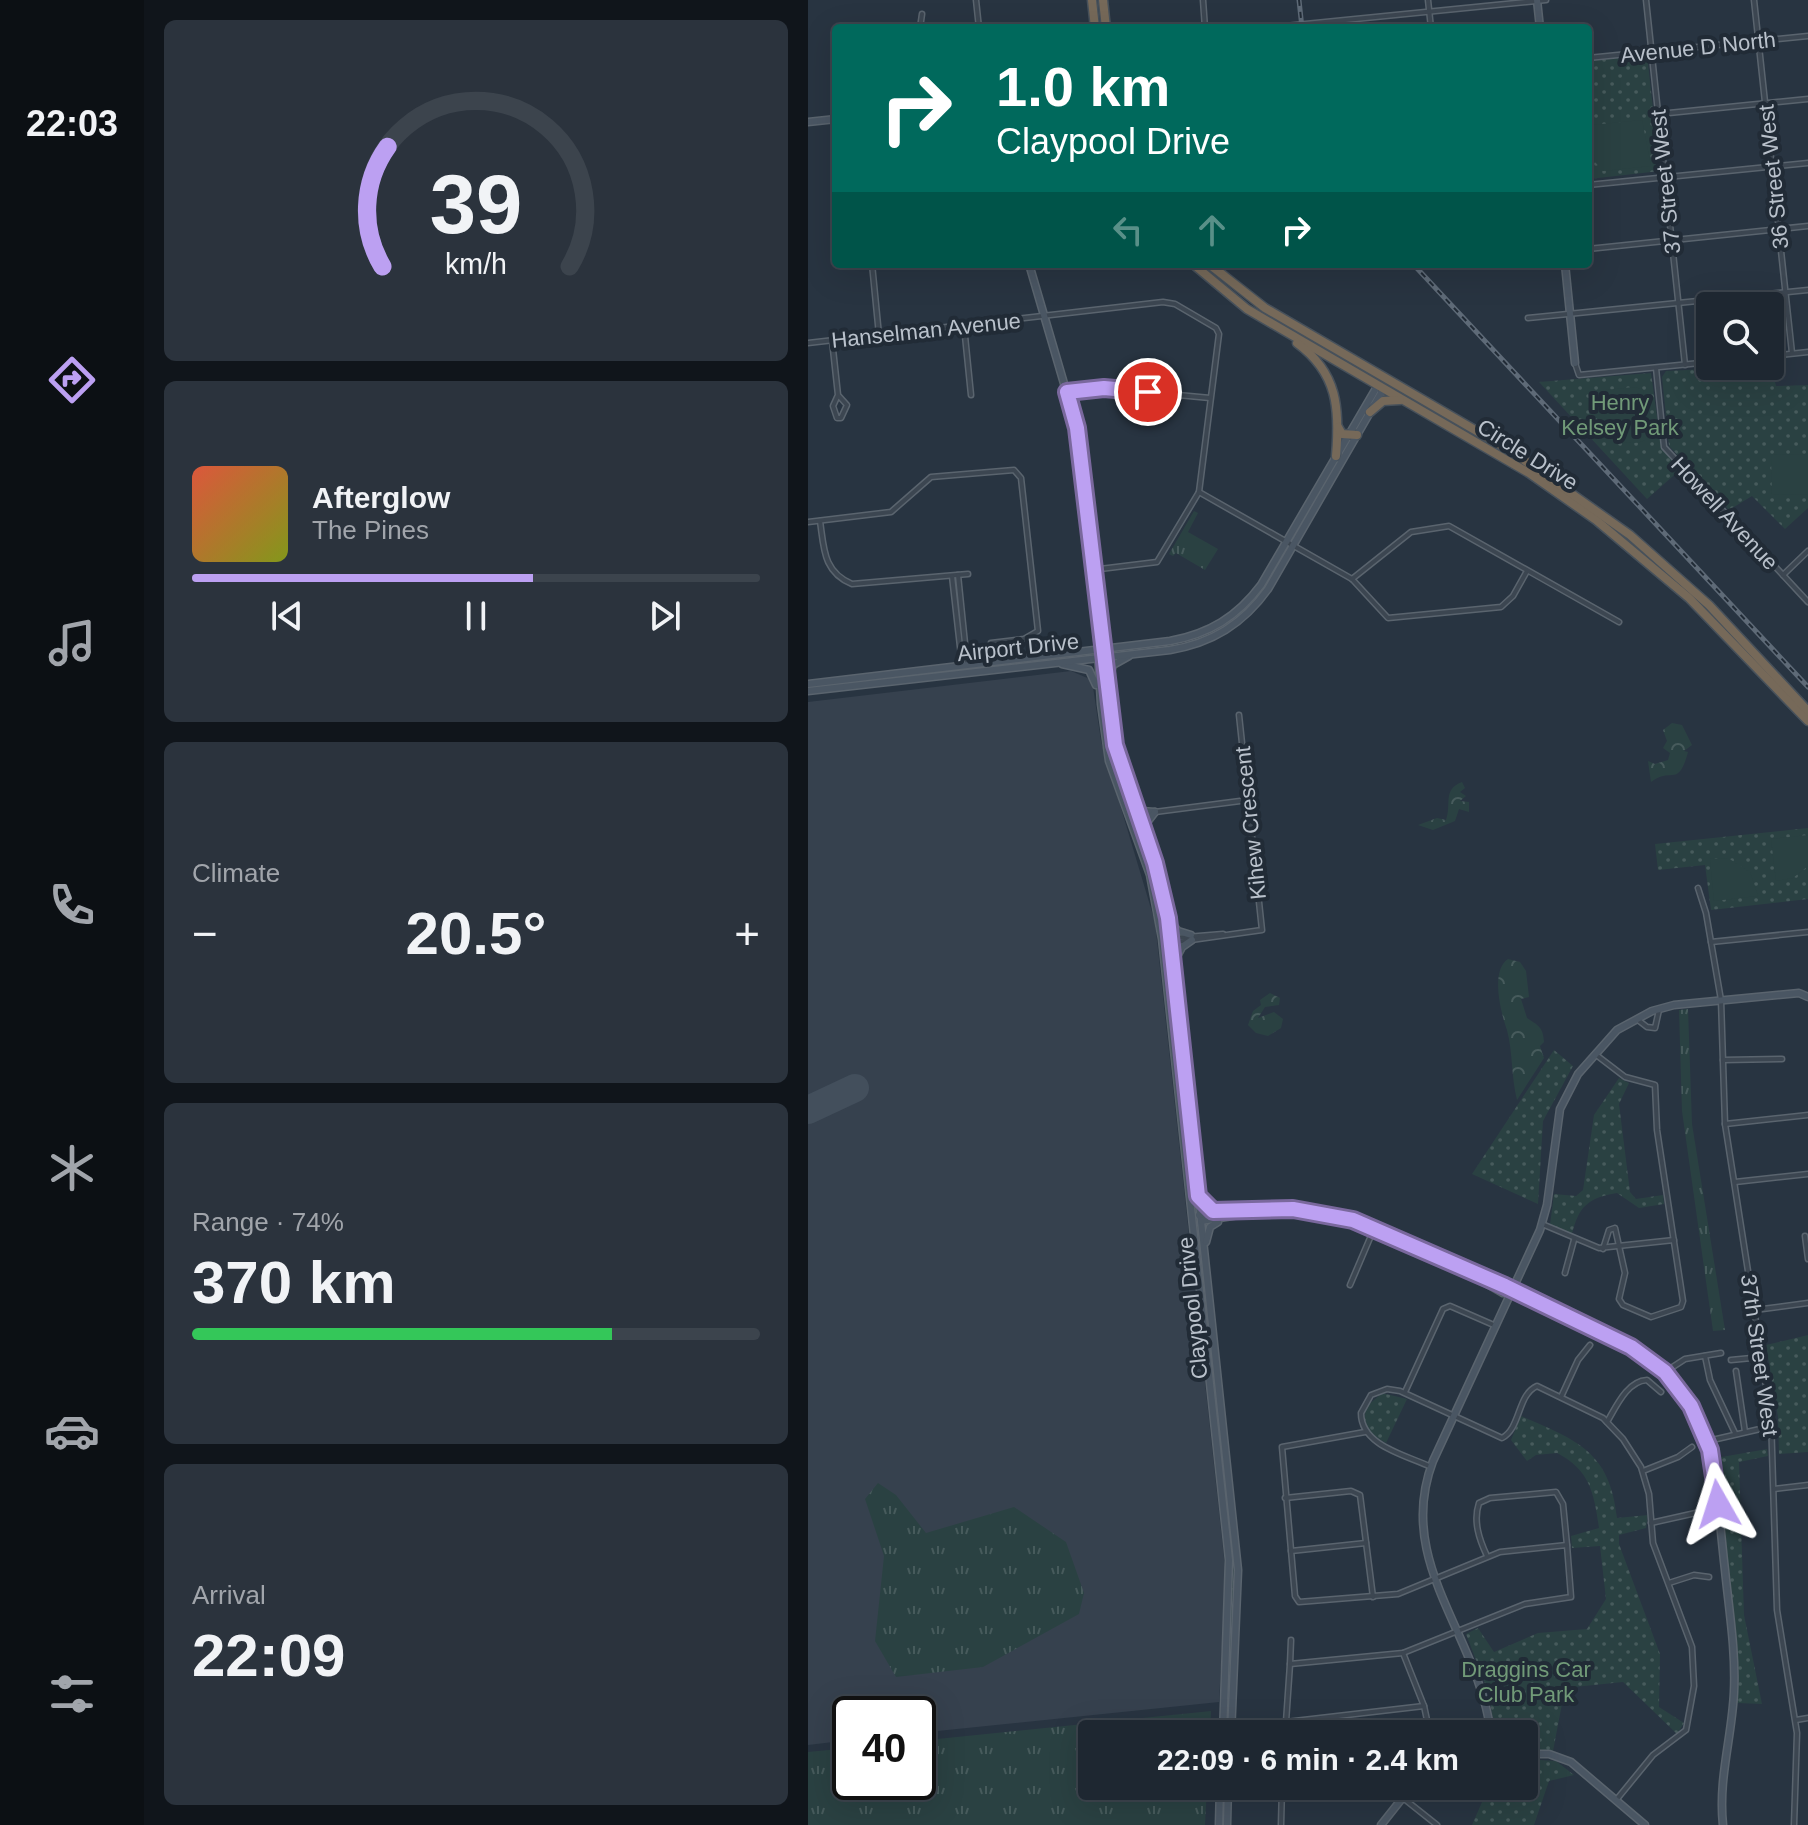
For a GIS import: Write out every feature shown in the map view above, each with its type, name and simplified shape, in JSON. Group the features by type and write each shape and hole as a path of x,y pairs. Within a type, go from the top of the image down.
{"highway":[{"path":"1092,0 1094,24"},
{"path":"1103,0 1106,24"},
{"name":"Circle Drive","path":"1198,268 1264,319 1529,473 1626,543 1698,607 1808,721"},
{"name":"Circle Drive","path":"1214,268 1255,302 1555,479 1630,535 1709,605 1808,711"},
{"path":"1264,319 1308,352 1326,372 1336,395 1336,456"},
{"path":"1343,354 1346,360 1381,386 1421,398"},
{"path":"1370,412 1389,399 1409,403"},
{"path":"1338,427 1342,434 1353,435"}],"main road":[{"path":"1537,0 1540,24"},
{"path":"808,122 832,119"},
{"name":"Claypool Drive","path":"1030,268 1077,428 1098,625 1101,704 1109,761 1150,875 1174,963 1198,1196 1197,1219 1204,1253 1238,1570 1232,1720"},
{"path":"1565,268 1575,363"},
{"name":"Airport Drive","path":"808,684 1191,637 1225,621 1254,594 1336,456 1370,412 1381,386"},
{"name":"Airport Drive","path":"808,691 1191,646 1226,631 1261,599 1295,546 1381,386"},
{"path":"1098,625 1110,641 1135,645"},
{"path":"1081,650 1094,638 1098,625"},
{"path":"1108,698 1113,665 1136,653"},
{"name":"Claypool Drive","path":"1100,657 1116,753 1168,918 1167,941 1229,1560 1223,1720"},
{"path":"1043,663 1089,670 1101,704"},
{"path":"1131,800 1141,811 1155,812"},
{"path":"1146,841 1145,825 1155,812"},
{"path":"1168,918 1177,930 1192,938 1179,950 1174,963"},
{"path":"1489,1720 1484,1693 1425,1551 1420,1523 1421,1503 1431,1467 1542,1224 1560,1109 1573,1081 1594,1054 1617,1030 1636,1018 1659,1009 1721,1000 1799,993 1808,997"},
{"path":"1198,1196 1207,1209 1224,1216"},
{"path":"1197,1219 1257,1212 1321,1212 1374,1229 1467,1272 1503,1293 1512,1291 1624,1343 1665,1372 1691,1406 1708,1441 1718,1511 1735,1673 1722,1777 1723,1825"},
{"path":"1204,1253 1210,1227 1224,1216"},
{"path":"1538,1754 1549,1754 1568,1761 1645,1825"},
{"path":"1219,1825 1220,1800"},
{"path":"1227,1825 1228,1800"},
{"path":"1381,1825 1400,1800"}],"street":[{"path":"976,0 979,24"},
{"path":"1203,0 1205,24"},
{"path":"1428,0 1431,24"},
{"path":"1303,24 1546,0"},
{"name":"37 Street West","path":"1646,0 1685,365"},
{"name":"36 Street West","path":"1754,0 1792,353"},
{"path":"921,24 922,14"},
{"name":"Avenue D North","path":"1592,58 1808,36"},
{"path":"1658,114 1808,99"},
{"path":"1592,185 1808,163"},
{"path":"1592,249 1808,226"},
{"path":"872,268 879,335"},
{"path":"1528,318 1808,290"},
{"name":"Hanselman Avenue","path":"808,343 1163,302 1175,304 1218,331 1210,398"},
{"path":"964,326 971,395"},
{"path":"832,340 838,395 833,406 837,418 841,418 847,405 838,395"},
{"path":"1784,354 1808,352"},
{"path":"1575,363 1579,375 1696,364"},
{"name":"Howell Avenue","path":"1656,368 1664,447 1808,602"},
{"path":"1067,392 1104,388 1210,398 1199,492 1157,562 1092,570"},
{"path":"808,522 891,512 931,477 1014,470 1021,478 1038,631 1024,639 991,643"},
{"path":"1199,492 1352,579 1378,611 1388,618 1398,620 1501,607 1513,596 1527,571"},
{"path":"820,521 827,562 841,579 869,585 968,574"},
{"path":"1352,579 1411,532 1454,527 1619,622"},
{"path":"1783,575 1808,551"},
{"path":"955,576 964,663"},
{"name":"Kihew Crescent","path":"1192,938 1262,930 1239,715"},
{"path":"1155,812 1248,800"},
{"name":"37th Street West","path":"1698,888 1721,1000 1725,1124 1771,1418 1777,1610 1796,1720 1798,1764 1794,1825"},
{"path":"1711,942 1808,932"},
{"path":"1167,941 1192,938"},
{"path":"1636,1018 1647,1027 1655,1028 1659,1009"},
{"path":"1594,1054 1625,1077 1655,1085 1657,1130 1683,1305 1654,1317 1620,1301 1625,1279 1621,1249 1613,1227 1603,1249"},
{"path":"1723,1060 1782,1059"},
{"path":"1725,1124 1808,1115"},
{"path":"1735,1182 1808,1174"},
{"path":"1542,1224 1574,1240 1603,1249 1674,1240"},
{"path":"1350,1285 1374,1229"},
{"path":"1805,1236 1808,1259"},
{"path":"1565,1273 1574,1240"},
{"path":"1755,1310 1808,1303"},
{"path":"1404,1393 1443,1309 1450,1306 1496,1326"},
{"path":"1561,1397 1578,1360 1590,1345"},
{"path":"1665,1372 1685,1359 1721,1353"},
{"path":"1705,1356 1710,1380 1735,1433"},
{"path":"1731,1360 1762,1357"},
{"path":"1736,1371 1745,1432"},
{"path":"1607,1422 1623,1395 1639,1381 1647,1380 1661,1392"},
{"path":"1431,1467 1365,1432 1361,1413 1367,1398 1381,1390 1404,1393 1502,1438 1510,1432 1533,1387 1561,1397 1607,1422 1629,1446 1643,1471 1655,1550 1692,1647 1695,1676 1686,1730 1653,1755 1617,1799"},
{"path":"1708,1441 1760,1429"},
{"path":"1365,1432 1284,1444 1281,1454 1285,1498 1295,1596 1299,1602 1398,1594 1487,1556 1505,1551 1567,1545"},
{"path":"1643,1471 1678,1457 1692,1447"},
{"path":"1774,1489 1808,1485"},
{"path":"1290,1664 1403,1653 1525,1604 1571,1597 1563,1504 1556,1492 1490,1498 1479,1503 1480,1538 1487,1556"},
{"path":"1285,1498 1358,1493 1363,1500 1373,1597"},
{"path":"1651,1523 1718,1511"},
{"path":"1291,1551 1366,1543"},
{"path":"1669,1583 1694,1575 1709,1577"},
{"path":"1286,1720 1291,1640"},
{"path":"1403,1653 1427,1720"},
{"path":"1303,1720 1424,1706"},
{"path":"1796,1720 1808,1718"},
{"path":"1281,1825 1282,1800"},
{"path":"1405,1800 1437,1825"}],"shaded area":[{"path":"1071,671 1092,680 1101,741 1155,922 1226,1576 1219,1702 936,1731 936,1696 832,1696 832,1742 808,1745 808,702"}],"green space":[{"path":"1647,55 1660,171 1592,179 1592,61"},
{"path":"1642,120 1651,166 1603,171 1595,162 1592,125"},
{"name":"Henry Kelsey Park","path":"1696,370 1696,380 1775,380 1776,386 1808,385 1808,508 1785,529 1752,496 1729,510 1669,446 1662,377 1666,371"},
{"name":"Henry Kelsey Park","path":"1651,373 1661,445 1681,469 1647,499 1539,382"},
{"path":"1633,387 1643,389 1649,438 1626,443 1616,439 1600,423 1588,392"},
{"path":"1808,454 1808,494 1772,495 1771,455"},
{"path":"1194,511 1198,513 1188,532 1218,549 1205,570 1176,553 1173,556 1169,554"},
{"path":"1672,723 1682,725 1692,745 1684,751 1688,752 1677,774 1651,782 1648,761 1655,764 1668,760 1670,753 1663,748 1667,741 1663,730"},
{"path":"1462,782 1465,788 1460,792 1466,796 1460,801 1469,802 1469,812 1459,809 1455,821 1433,830 1418,825 1437,818 1446,820 1450,793"},
{"path":"1808,828 1808,899 1711,910 1705,865 1658,870 1655,844"},
{"path":"1808,835 1808,866 1793,878 1776,881 1771,839"},
{"path":"1728,858 1750,872 1758,896 1714,901 1710,859"},
{"path":"1508,959 1520,962 1526,971 1529,997 1521,999 1527,1018 1540,1027 1544,1042 1540,1046 1544,1058 1517,1100 1509,1038 1498,993 1499,973"},
{"path":"1270,993 1280,998 1279,1005 1265,1007 1258,1018 1274,1012 1283,1019 1281,1028 1268,1036 1256,1033 1248,1025 1253,1011 1261,1005 1260,1000"},
{"path":"1688,1009 1692,1124 1725,1330 1713,1331 1682,1111 1679,1010"},
{"path":"1554,1050 1573,1066 1543,1121 1538,1204 1472,1174"},
{"path":"1619,1078 1629,1083 1619,1104 1630,1192 1636,1199 1663,1195 1664,1204 1639,1208 1617,1193 1599,1198 1582,1210 1572,1234 1550,1225 1554,1194 1576,1196 1583,1190 1594,1115"},
{"path":"1198,1230 1234,1572 1227,1720 1232,1566"},
{"path":"1808,1335 1808,1452 1779,1454 1778,1417 1766,1345"},
{"path":"1382,1393 1407,1399 1386,1443 1372,1433 1365,1419 1366,1407"},
{"name":"Draggins Car Club Park","path":"1521,1416 1574,1441 1598,1463 1607,1477 1617,1518 1648,1515 1646,1528 1619,1535 1619,1544 1660,1654 1659,1707 1684,1723 1677,1734 1623,1682 1565,1688 1553,1751 1538,1750 1538,1720 1493,1720 1489,1694 1466,1634 1478,1628 1494,1652 1538,1633 1587,1629 1606,1599 1600,1546 1572,1548 1571,1536 1599,1528 1595,1504 1583,1475 1557,1453 1536,1455 1527,1461 1511,1440"},
{"path":"1767,1449 1768,1456 1739,1462 1744,1615 1762,1704 1737,1703 1737,1656 1716,1458"},
{"path":"878,1483 896,1495 926,1533 1014,1507 1066,1542 1084,1593 1079,1614 983,1667 896,1677 875,1641 884,1556 865,1499"},
{"path":"1211,1711 1211,1720 1123,1720"},
{"path":"1078,1725 1078,1800 1206,1800 1205,1825 808,1825 808,1752 832,1750 832,1800 936,1800 936,1739"},
{"path":"1538,1760 1556,1761 1574,1775 1549,1781 1534,1825 1472,1825 1483,1800 1538,1800"}],"runway":[{"path":"808,1110 855,1088"}],"railway":[{"path":"1299,0 1302,24"},
{"path":"1417,268 1808,687"}],"route":[{"path":"1148,392 1096,388 1067,392 1077,428 1095,599 1115,745 1126,787 1155,863 1168,918 1198,1196 1202,1204 1224,1213 1293,1209 1353,1220 1505,1286 1631,1347 1665,1372 1701,1423 1714,1468 1718,1504"}]}
